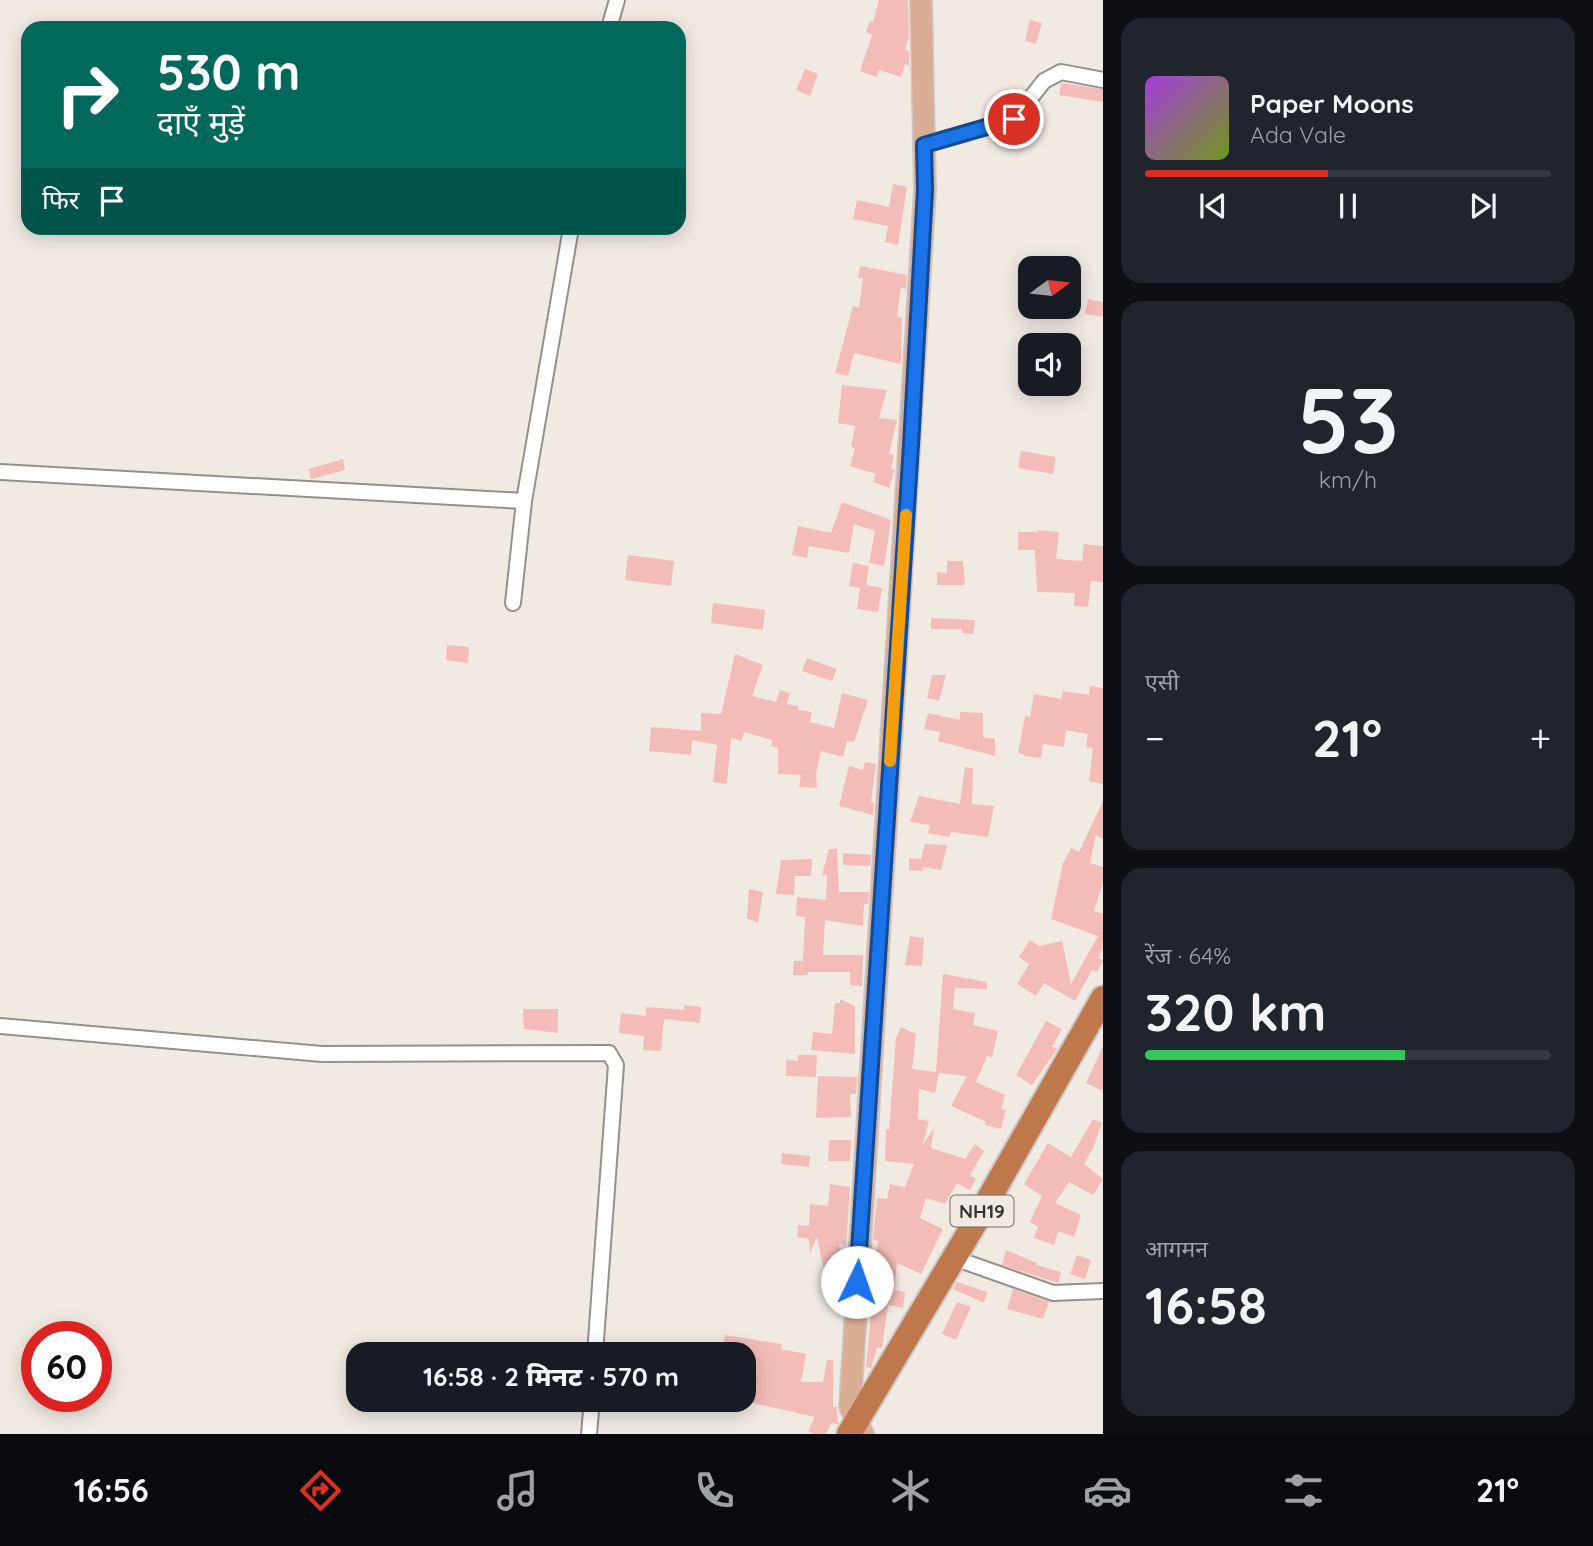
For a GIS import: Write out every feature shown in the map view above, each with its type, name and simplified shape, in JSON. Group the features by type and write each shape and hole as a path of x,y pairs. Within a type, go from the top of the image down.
{"highway":[{"name":"NH19","path":"962,1260 1103,998"},
{"name":"NH19","path":"861,1430 1103,1031"}],"main road":[{"path":"861,1430 850,1407 850,1395 925,190 921,0"}],"street":[{"path":"611,21 617,0"},
{"path":"924,145 1014,119 1044,80 1061,72 1103,80"},
{"path":"513,603 524,501 570,235"},
{"path":"0,472 524,501"},
{"path":"0,1026 322,1054 609,1054 616,1065 596,1342"},
{"path":"962,1260 1053,1293 1103,1291"},
{"path":"589,1434 591,1412"}],"building":[{"path":"879,0 908,0 909,37 905,49 909,51 909,66 905,64 901,77 879,70 877,77 860,71 872,35 866,32 870,21 873,22"},
{"path":"1030,20 1042,23 1036,44 1025,41"},
{"path":"805,69 818,74 810,96 796,90"},
{"path":"1061,83 1103,89 1103,102 1059,95"},
{"path":"893,184 907,187 898,245 885,242 888,226 853,219 857,200 889,207"},
{"path":"860,266 907,275 906,289 901,287 897,317 902,318 901,364 854,353 848,376 835,373 853,306 859,308 863,278 858,278"},
{"path":"1088,299 1103,302 1103,317 1085,314"},
{"path":"842,385 887,390 879,418 897,420 889,454 894,455 891,469 895,470 889,488 873,482 876,474 850,466 855,448 851,447 855,426 838,423"},
{"path":"1021,451 1056,457 1053,474 1018,468"},
{"path":"343,459 345,470 311,479 309,469"},
{"path":"842,502 891,520 884,566 869,563 875,531 854,524 849,553 809,546 807,558 792,555 798,526 831,533"},
{"path":"1018,532 1059,532 1056,559 1082,561 1084,544 1103,546 1103,582 1091,581 1088,607 1074,606 1075,593 1037,592 1035,550 1018,550"},
{"path":"628,555 674,561 671,586 625,580"},
{"path":"947,561 963,561 965,585 937,585 937,572 947,573"},
{"path":"853,563 869,566 866,585 882,588 878,612 857,609 860,588 849,586"},
{"path":"713,603 765,610 763,630 711,623"},
{"path":"931,618 975,620 973,634 962,633 962,629 931,629"},
{"path":"447,645 469,647 468,663 446,660"},
{"path":"735,654 763,665 752,696 776,702 780,690 790,693 787,704 798,706 798,710 812,712 810,722 834,728 842,693 868,700 854,742 847,741 843,757 821,751 816,774 817,788 799,787 801,775 778,774 778,748 771,746 772,740 744,732 742,741 731,738 727,784 713,782 717,745 692,740 691,755 649,751 651,727 701,731 701,713 721,714"},
{"path":"807,658 837,669 832,681 802,671"},
{"path":"932,675 946,675 939,701 927,698"},
{"path":"1090,686 1103,688 1103,784 1089,781 1093,748 1086,747 1088,734 1066,730 1064,747 1043,744 1041,758 1018,753 1025,716 1030,717 1034,694 1061,699 1063,691 1089,695"},
{"path":"960,712 983,713 983,737 995,739 995,756 938,741 940,732 924,729 928,713 960,720"},
{"path":"865,762 876,764 871,802 874,803 873,815 839,806 849,766 863,770"},
{"path":"965,767 973,768 972,804 994,806 988,837 951,832 949,837 928,833 930,825 910,822 919,796 960,804"},
{"path":"1103,801 1103,839 1096,835 1090,863 1103,867 1103,883 1094,911 1103,914 1103,947 1099,958 1103,960 1097,972 1092,970 1075,1001 1044,983 1036,996 1017,984 1029,964 1019,957 1030,940 1039,946 1062,941 1071,984 1098,936 1051,919 1063,863 1071,848 1079,852"},
{"path":"925,844 947,845 941,870 923,867 923,871 909,870 909,858 921,859"},
{"path":"829,849 837,849 839,892 869,892 868,904 864,904 863,926 825,920 823,955 863,955 862,986 850,985 850,972 808,972 808,975 793,975 794,961 803,961 805,917 796,916 797,897 826,900 827,875 822,875"},
{"path":"843,853 871,855 870,866 843,865"},
{"path":"812,859 811,876 795,876 794,895 776,894 781,860"},
{"path":"749,889 763,892 758,923 747,918"},
{"path":"910,936 924,938 922,966 905,965"},
{"path":"943,974 987,982 987,989 955,988 953,1009 975,1013 973,1025 998,1031 992,1057 987,1056 976,1082 1005,1095 1001,1109 1006,1110 1001,1129 985,1125 986,1122 951,1106 967,1076 939,1073 935,1093 919,1089 918,1119 929,1121 923,1144 934,1128 931,1148 965,1159 975,1144 984,1151 970,1175 976,1179 970,1190 957,1183 945,1204 926,1198 920,1218 943,1229 921,1274 897,1263 894,1290 905,1292 903,1308 888,1305 882,1348 877,1348 871,1368 866,1367 878,1241 873,1240 877,1198 887,1199 890,1184 905,1187 914,1164 885,1161 896,1038 901,1027 916,1034 912,1069 936,1072"},
{"path":"840,999 855,1006 855,1054 811,1050 813,1032 832,1034 835,1003 840,1003"},
{"path":"684,1005 701,1007 700,1023 664,1019 661,1051 643,1050 644,1036 619,1033 621,1013 646,1016 646,1007 684,1010"},
{"path":"523,1009 558,1009 558,1033 524,1029"},
{"path":"1046,1021 1062,1029 1052,1047 1057,1049 1032,1085 1016,1075"},
{"path":"1103,1046 1103,1091 1086,1083"},
{"path":"798,1055 817,1055 816,1077 786,1076 786,1060 798,1061"},
{"path":"818,1076 857,1077 856,1094 850,1094 851,1117 816,1118"},
{"path":"1093,1119 1102,1123 1084,1164 1103,1179 1093,1195 1069,1182 1055,1203 1081,1215 1074,1237 1058,1231 1054,1245 1034,1238 1038,1227 1030,1222 1042,1196 1024,1184 1048,1143 1071,1157"},
{"path":"829,1140 851,1140 850,1161 828,1161"},
{"path":"782,1153 810,1156 809,1167 781,1164"},
{"path":"830,1184 850,1187 846,1245 839,1244 845,1273 844,1293 834,1293 831,1273 825,1274 817,1237 810,1253 809,1239 797,1237 798,1225 809,1226 810,1204 828,1206"},
{"path":"1006,1250 1037,1263 1036,1265 1061,1272 1058,1283 1002,1265"},
{"path":"1077,1255 1091,1260 1085,1279 1070,1274"},
{"path":"957,1282 987,1292 984,1303 953,1289"},
{"path":"1013,1289 1049,1302 1043,1319 1007,1309"},
{"path":"957,1302 971,1307 956,1340 942,1334"},
{"path":"725,1335 782,1344 781,1349 806,1354 801,1382 823,1382 827,1360 833,1360 833,1407 837,1407 838,1424 831,1423 826,1434 814,1434 808,1431 815,1417 756,1404 756,1342 724,1342"}],"slow traffic":[{"path":"890,761 906,515"}],"route":[{"path":"857,1282 911,445 925,190 924,145 1014,119"}]}
